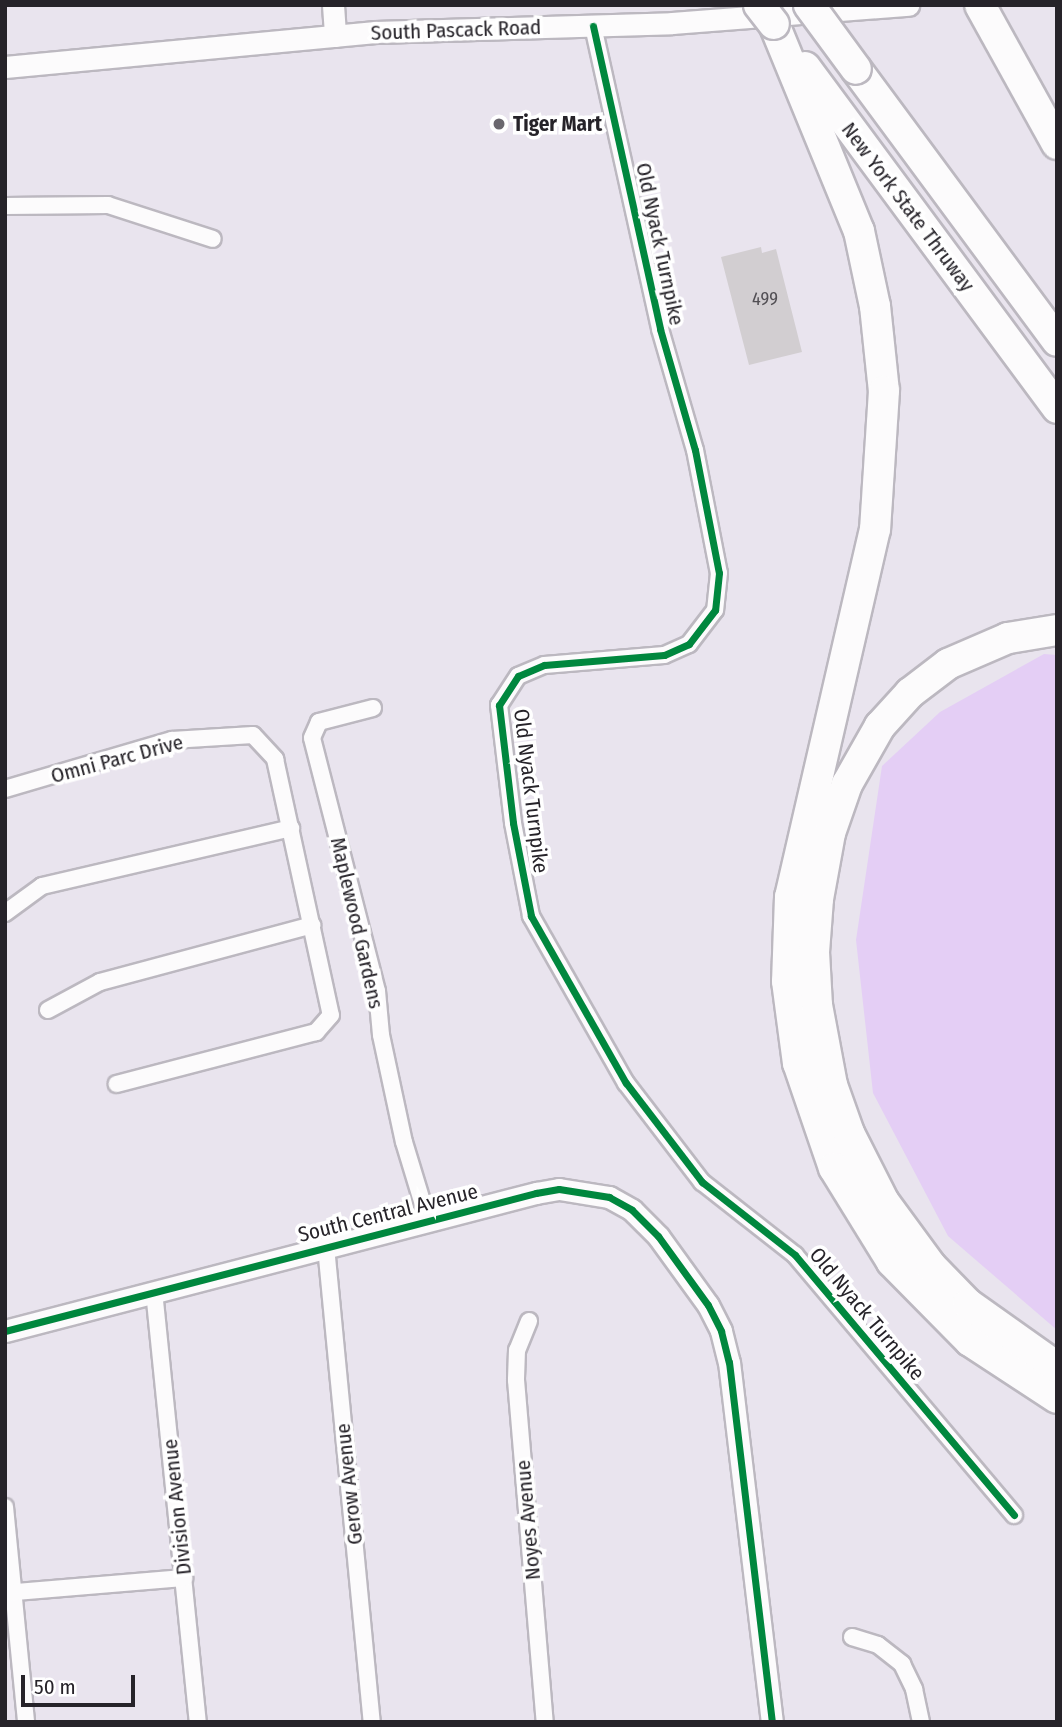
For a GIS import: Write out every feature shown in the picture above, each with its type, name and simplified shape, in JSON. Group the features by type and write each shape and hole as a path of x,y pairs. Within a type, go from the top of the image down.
{"highway":[{"name":"New York State Thruway","path":"809,5 1057,341"},
{"path":"979,5 1057,144"},
{"name":"New York State Thruway","path":"767,15 815,97 1057,408"},
{"path":"815,97 865,254 879,335 884,418 875,528 790,897 787,981 798,1063 834,1168 892,1262 970,1341 1057,1398"},
{"path":"1057,630 1008,638 958,659 910,693 880,726 847,785 830,833 817,899 814,952 817,1005 832,1084 859,1157 884,1202 931,1266 968,1304 1057,1367"}],"street":[{"path":"333,5 335,36"},
{"name":"South Pascack Road","path":"5,67 335,36 593,26 908,5"},
{"name":"Old Nyack Turnpike","path":"593,26 660,330 678,383 719,573 715,610 689,644 664,655 544,665 518,676 499,705 513,823 531,916 626,1083 702,1182 795,1255 1014,1515"},
{"path":"5,206 107,205 213,239"},
{"name":"Maplewood Gardens","path":"373,708 319,722 312,738 377,991 381,1035 404,1142 428,1222"},
{"name":"Omni Parc Drive","path":"5,789 172,740 253,735 275,759 332,1007 331,1015 316,1032 117,1084"},
{"path":"5,913 42,887 290,828"},
{"path":"48,1010 100,982 313,925"},
{"name":"South Central Avenue","path":"5,1331 559,1189 609,1196 632,1210 658,1236 708,1305 721,1331 729,1362 772,1722"},
{"name":"Gerow Avenue","path":"326,1247 372,1722"},
{"name":"Division Avenue","path":"155,1292 198,1722"},
{"name":"Noyes Avenue","path":"529,1321 517,1350 516,1380 545,1722"},
{"path":"5,1507 9,1592 26,1722"},
{"path":"9,1592 184,1578"},
{"path":"852,1637 878,1646 902,1664 914,1689 921,1722"}],"shaded area":[{"path":"1044,654 1057,655 1057,1330 948,1236 873,1093 856,940 882,766 940,712"}],"building":[{"path":"761,247 762,253 776,249 802,352 749,365 721,257"}],"cycle path":[{"path":"593,26 660,329 695,450 719,573 715,610 689,644 664,655 544,665 518,676 499,705 513,823 531,916 626,1083 702,1182 795,1255 1014,1515"},
{"path":"5,1331 536,1193 559,1189 609,1197 632,1210 658,1236 708,1305 721,1331 729,1362 772,1722"}],"place":[{"name":"Tiger Mart","path":"499,124"}]}
